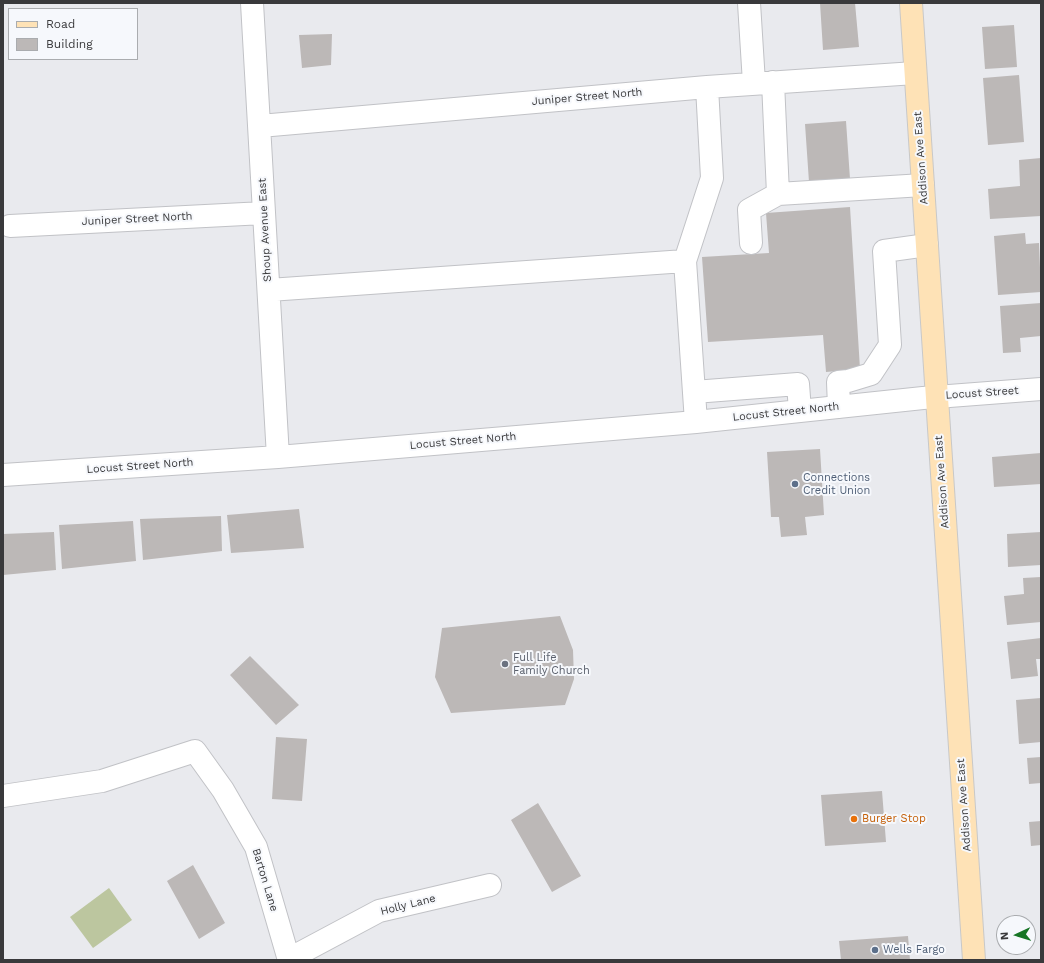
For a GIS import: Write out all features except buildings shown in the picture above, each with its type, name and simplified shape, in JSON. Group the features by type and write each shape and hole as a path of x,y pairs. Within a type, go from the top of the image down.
{"main road":[{"name":"Addison Ave East","path":"911,3 927,245 930,397 974,960"}],"street":[{"name":"Shoup Avenue East","path":"252,3 278,457"},
{"path":"749,3 764,83 778,194"},
{"name":"Juniper Street North","path":"260,126 707,87 915,73"},
{"path":"696,422 685,261 712,178 707,87"},
{"path":"751,243 749,210 778,194 923,185"},
{"name":"Juniper Street North","path":"10,226 264,213"},
{"path":"839,406 838,382 848,381 871,374 890,345 884,251 927,245"},
{"path":"269,290 685,261"},
{"path":"694,392 798,384 800,411"},
{"name":"Locust Street","path":"930,397 1041,389"},
{"name":"Locust Street North","path":"3,476 278,457 696,422 930,397"},
{"name":"Barton Lane","path":"3,796 102,781 195,751 231,804 256,847 289,959"},
{"name":"Holly Lane","path":"289,959 379,911 490,885"}],"green space":[{"path":"109,888 132,920 93,948 70,917"}],"place":[{"name":"Connections Credit Union","path":"795,484"},
{"name":"Full Life Family Church","path":"505,664"},
{"name":"Burger Stop","path":"854,819"},
{"name":"Wells Fargo","path":"875,950"}]}
